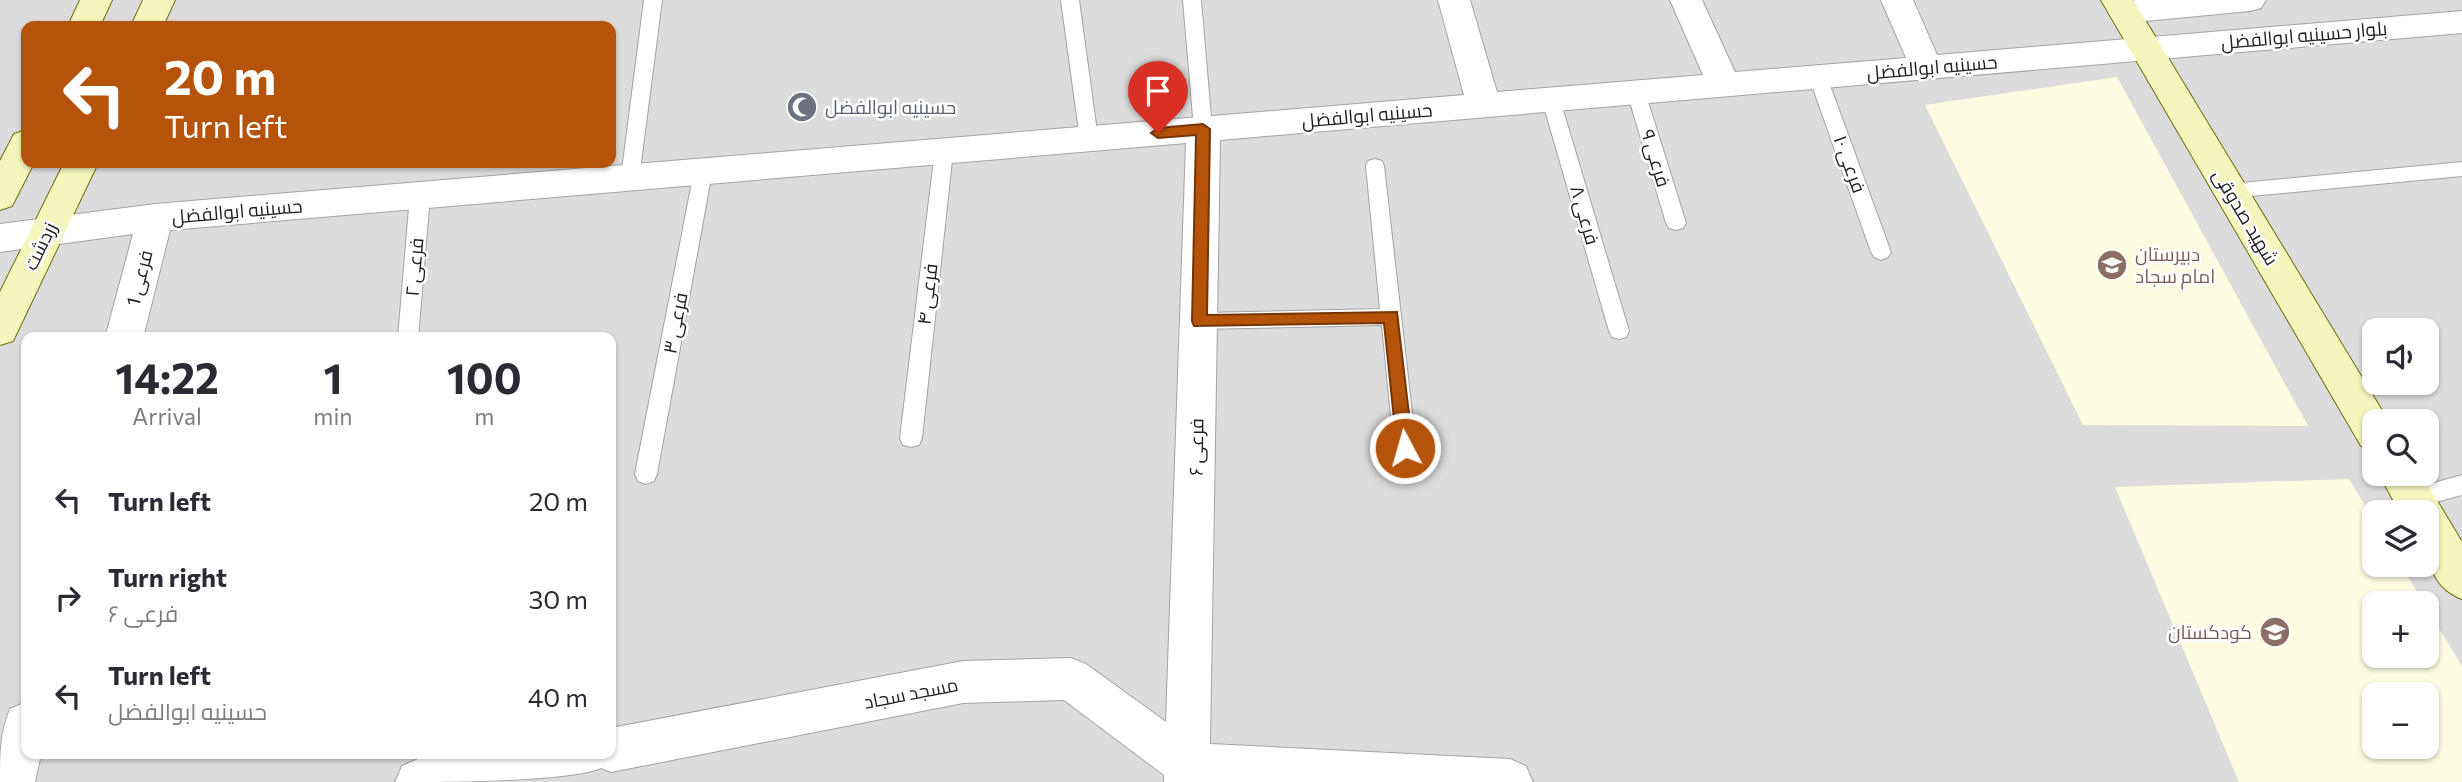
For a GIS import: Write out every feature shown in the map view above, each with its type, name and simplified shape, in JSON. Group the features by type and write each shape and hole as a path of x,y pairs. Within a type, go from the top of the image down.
{"street":[{"path":"86,21 96,0"},
{"path":"149,21 159,0"},
{"path":"1454,0 1484,105"},
{"path":"1686,0 1724,85"},
{"path":"1897,0 1927,68"},
{"name":"بلوار حسینیه ابوالفضل","path":"2121,6 2250,0"},
{"name":"شهید صدوقی","path":"2121,6 2362,412"},
{"name":"بلوار حسینیه ابوالفضل","path":"2146,49 2462,22"},
{"name":"حسینیه ابوالفضل","path":"0,238 155,218 2146,49"},
{"name":"فرعی ۶","path":"1188,774 1203,129"},
{"path":"0,197 21,153"},
{"name":"زردشت","path":"0,330 78,168"},
{"name":"فرعی 1","path":"126,332 155,218"},
{"path":"2439,542 2462,580"},
{"name":"مسجد سجاد","path":"616,749 963,682 1071,679 1188,774"},
{"path":"12,782 21,745"},
{"path":"418,782 554,759"},
{"path":"1188,774 1510,782"}],"lane":[{"path":"630,178 653,0"},
{"path":"1070,0 1089,139"},
{"path":"1192,0 1203,129"},
{"name":"فرعی ۱۰","path":"1818,77 1881,252"},
{"name":"فرعی ۹","path":"1636,92 1676,223"},
{"name":"فرعی ۸","path":"1551,100 1619,331"},
{"name":"فرعی ۴","path":"911,438 944,151"},
{"path":"1375,166 1405,448"},
{"path":"2230,191 2462,169"},
{"name":"فرعی ۳","path":"646,474 704,172"},
{"name":"فرعی ۲","path":"409,332 420,196"},
{"path":"1200,321 1391,317"},
{"path":"2421,500 2462,485"}],"shaded area":[{"path":"0,0 2462,0 2462,782 0,782"},
{"name":"دبیرستان امام سجاد","path":"2117,77 2308,426 2083,425 1925,105"},
{"name":"کودکستان","path":"2349,479 2362,500 2362,577 2408,577 2416,591 2362,591 2362,668 2439,668 2439,629 2462,666 2462,782 2239,782 2115,487"}],"place":[{"name":"حسینیه ابوالفضل","path":"802,107"},
{"name":"دبیرستان امام سجاد","path":"2112,265"},
{"name":"کودکستان","path":"2275,632"}],"route":[{"path":"1158,133 1203,129 1200,321 1391,317 1405,448"}]}
